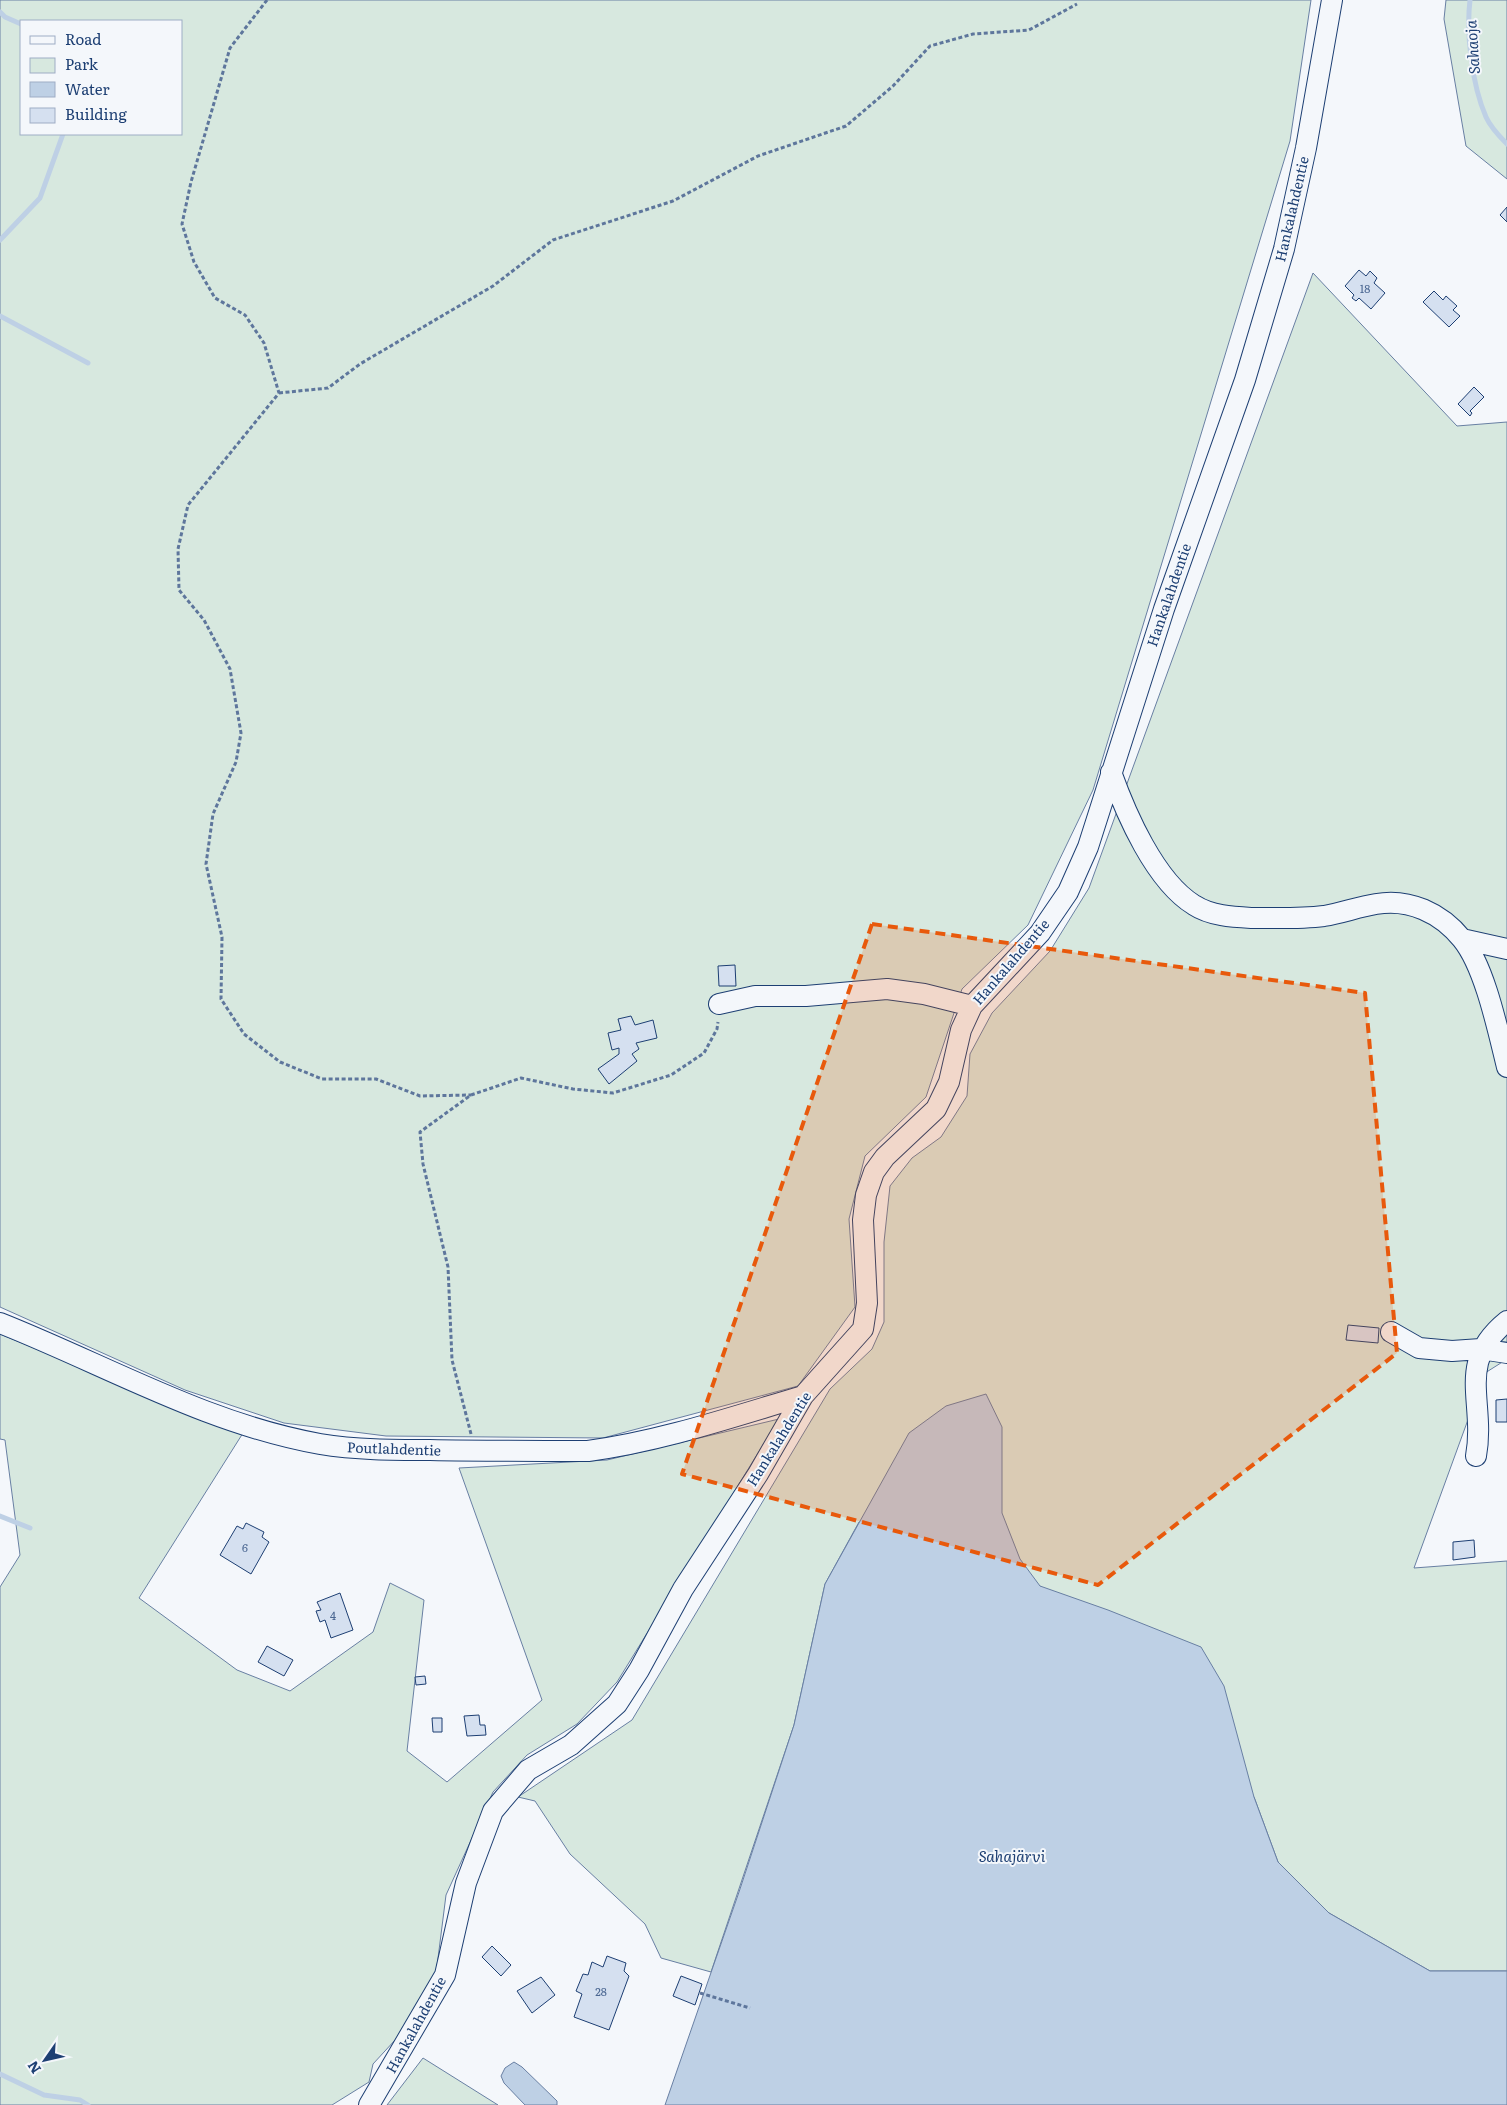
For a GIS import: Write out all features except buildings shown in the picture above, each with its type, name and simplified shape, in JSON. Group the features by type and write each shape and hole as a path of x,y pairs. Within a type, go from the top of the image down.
{"street":[{"name":"Hankalahdentie","path":"369,2105 445,1975 466,1883 493,1812 528,1770 571,1745 617,1704 639,1670 683,1589 758,1474 803,1396 863,1328 867,1303 863,1220 866,1195 874,1172 885,1157 936,1108 949,1082 961,1030 972,1006 1040,933 1068,892 1088,847 1164,609 1244,380 1284,249 1306,148 1332,0"},
{"path":"1111,772 1123,807 1139,838 1169,882 1194,905 1216,914 1234,917 1300,919 1326,916 1375,904 1396,902 1417,905 1436,915 1462,939 1476,965 1490,1002 1507,1067"},
{"path":"1096,820 1112,818 1131,821"},
{"path":"1462,939 1507,949"},
{"path":"719,1004 755,996 806,996 887,989 924,994 972,1006"},
{"path":"1476,1456 1478,1440 1474,1379 1481,1349 1497,1329 1507,1321"},
{"name":"Poutlahdentie","path":"0,1323 98,1367 200,1409 277,1434 321,1444 359,1449 588,1451 624,1446 803,1396"},
{"path":"1391,1332 1419,1348 1452,1351 1481,1349 1507,1353"}],"path":[{"path":"267,0 230,48 191,182 182,224 194,262 215,298 245,315 264,343 279,393"},
{"path":"471,1095 420,1096 376,1079 322,1079 280,1062 244,1034 220,998 222,937 206,864 213,814 236,762 242,733 230,669 204,620 179,590 178,549 188,505 279,393 328,388 360,364 493,286 553,240 673,200 758,156 846,126 893,86 930,46 973,34 1029,30 1077,4"},
{"path":"476,1451 452,1360 448,1267 423,1164 420,1132 471,1095 521,1078 573,1089 613,1093 671,1075 704,1053 717,1029 719,1004"},
{"path":"700,1993 750,2008"}],"highlighted area":[{"path":"872,924 1365,993 1397,1353 1098,1585 682,1474"}],"green space":[{"path":"0,0 1311,0 1290,141 1093,790 1028,925 962,989 926,1097 865,1156 849,1219 855,1307 798,1386 603,1438 386,1436 284,1423 185,1390 0,1307"},
{"path":"1446,0 1507,0 1507,179 1466,146 1444,19"},
{"path":"1313,273 1457,426 1507,422 1507,1345 1504,1361 1485,1373 1414,1568 1507,1561 1507,1971 1430,1971 1329,1913 1278,1862 1254,1797 1040,1586 859,1522 825,1584 794,1725 711,1972 661,1958 645,1924 570,1854 535,1801 518,1797 632,1720 830,1389 872,1349 884,1322 884,1242 890,1186 912,1158 941,1137 967,1096 970,1054 992,1013 1050,951 1089,888"},
{"path":"0,1334 243,1433 139,1598 237,1670 290,1691 373,1632 390,1583 424,1600 407,1751 447,1782 542,1700 459,1468 607,1460 779,1419 617,1682 577,1724 527,1755 493,1792 446,1895 436,1974 396,2039 373,2064 369,2082 332,2105 0,2105 0,1587 20,1555 5,1440 0,1439"},
{"path":"423,2058 498,2105 387,2105"}],"water":[{"name":"Sahajärvi","path":"986,1394 1002,1427 1002,1513 1020,1559 1040,1586 1108,1610 1201,1647 1224,1686 1254,1797 1278,1862 1329,1913 1430,1971 1507,1971 1507,2105 665,2105 739,1892 794,1725 825,1584 909,1433 946,1406"},
{"path":"514,2062 522,2067 557,2101 557,2105 525,2105 504,2083 501,2076 505,2068"}],"waterway":[{"name":"Sahaoja","path":"1470,0 1471,59 1477,90 1488,120 1507,144"},
{"path":"0,12 5,17 20,24"},
{"path":"0,240 40,198 63,135"},
{"path":"0,316 88,363"},
{"path":"0,1516 30,1528"},
{"path":"0,2074 44,2095 80,2100 88,2105"}]}
